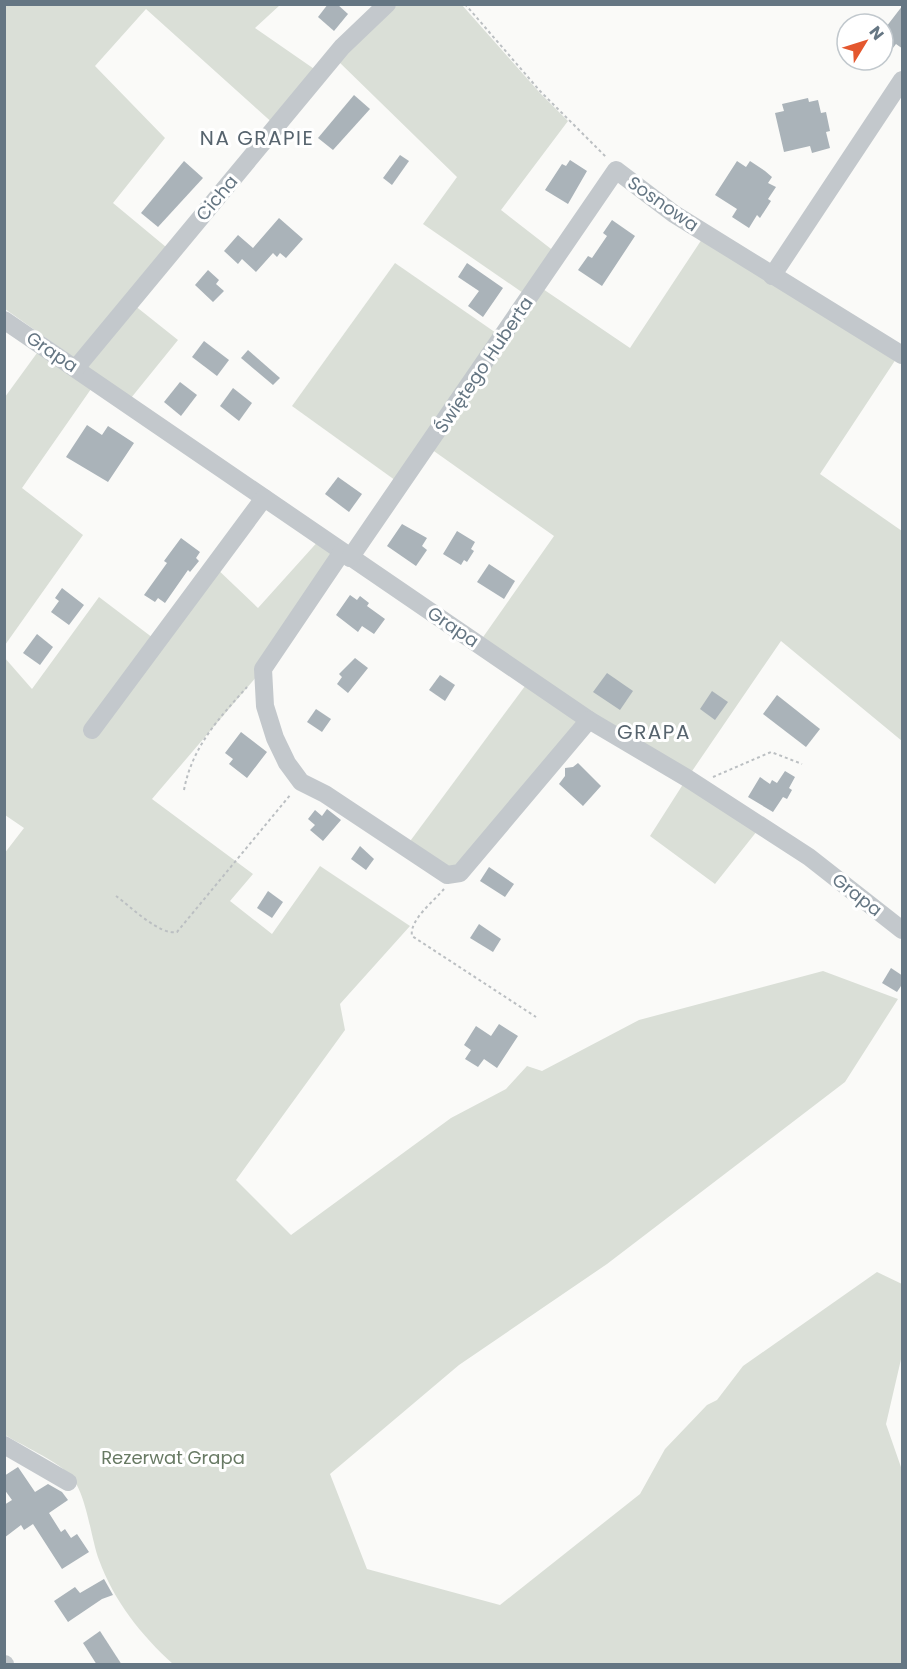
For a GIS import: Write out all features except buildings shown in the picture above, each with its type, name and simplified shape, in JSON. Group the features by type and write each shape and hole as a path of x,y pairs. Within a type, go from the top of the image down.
{"street":[{"name":"Cicha","path":"76,368 342,47 387,4"},
{"path":"772,276 903,80"},
{"name":"Sosnowa","path":"616,170 674,214 903,355"},
{"name":"Świętego Huberta","path":"263,669 346,555 616,170"},
{"name":"Grapa","path":"4,320 589,720 697,784 809,857 903,930"},
{"path":"92,730 264,498"},
{"path":"263,669 265,706 275,738 287,763 301,782 325,794 447,875 460,873 589,720"},
{"path":"4,1445 68,1482"}],"path":[{"name":"Sosnowa","path":"465,4 540,91 598,147 616,170"},
{"path":"184,790 188,771 198,748 218,719 263,669"},
{"path":"697,784 771,752 802,764"},
{"path":"116,896 161,930 170,934 177,932 301,782"},
{"path":"453,874 448,885 415,922 411,930 412,936 418,943 451,959 536,1017"}],"green space":[{"path":"4,5 280,5 255,28 320,73 276,126 146,9 95,66 165,138 113,203 172,252 134,305 178,340 131,398 5,309"},
{"path":"392,5 462,5 568,121 501,210 555,252 526,295 423,224 457,177 337,60"},
{"path":"704,236 898,356 820,474 902,531 902,741 781,641 688,777 761,826 715,884 650,836 687,778 481,640 554,536 431,449 543,289 630,348"},
{"path":"395,263 499,335 399,483 292,406"},
{"path":"37,353 91,389 22,488 83,535 5,645 5,397"},
{"name":"Rezerwat Grapa","path":"321,538 342,552 263,669 152,799 253,874 230,901 272,934 320,866 410,926 340,1004 345,1030 236,1180 291,1235 451,1118 506,1089 527,1066 542,1071 639,1020 823,971 898,999 845,1082 607,1264 459,1365 330,1474 367,1569 500,1605 640,1494 665,1449 707,1405 717,1400 743,1366 877,1272 902,1284 902,1355 886,1424 902,1470 902,1664 173,1664 139,1629 112,1589 99,1560 84,1502 74,1481 68,1473 54,1463 5,1435 4,854 24,828 5,815 4,657 32,689 99,597 157,641 214,566 258,608"},
{"path":"528,682 583,720 455,866 447,868 408,844"}],"district":[{"name":"NA GRAPIE","path":"257,138"},
{"name":"GRAPA","path":"654,732"}]}
